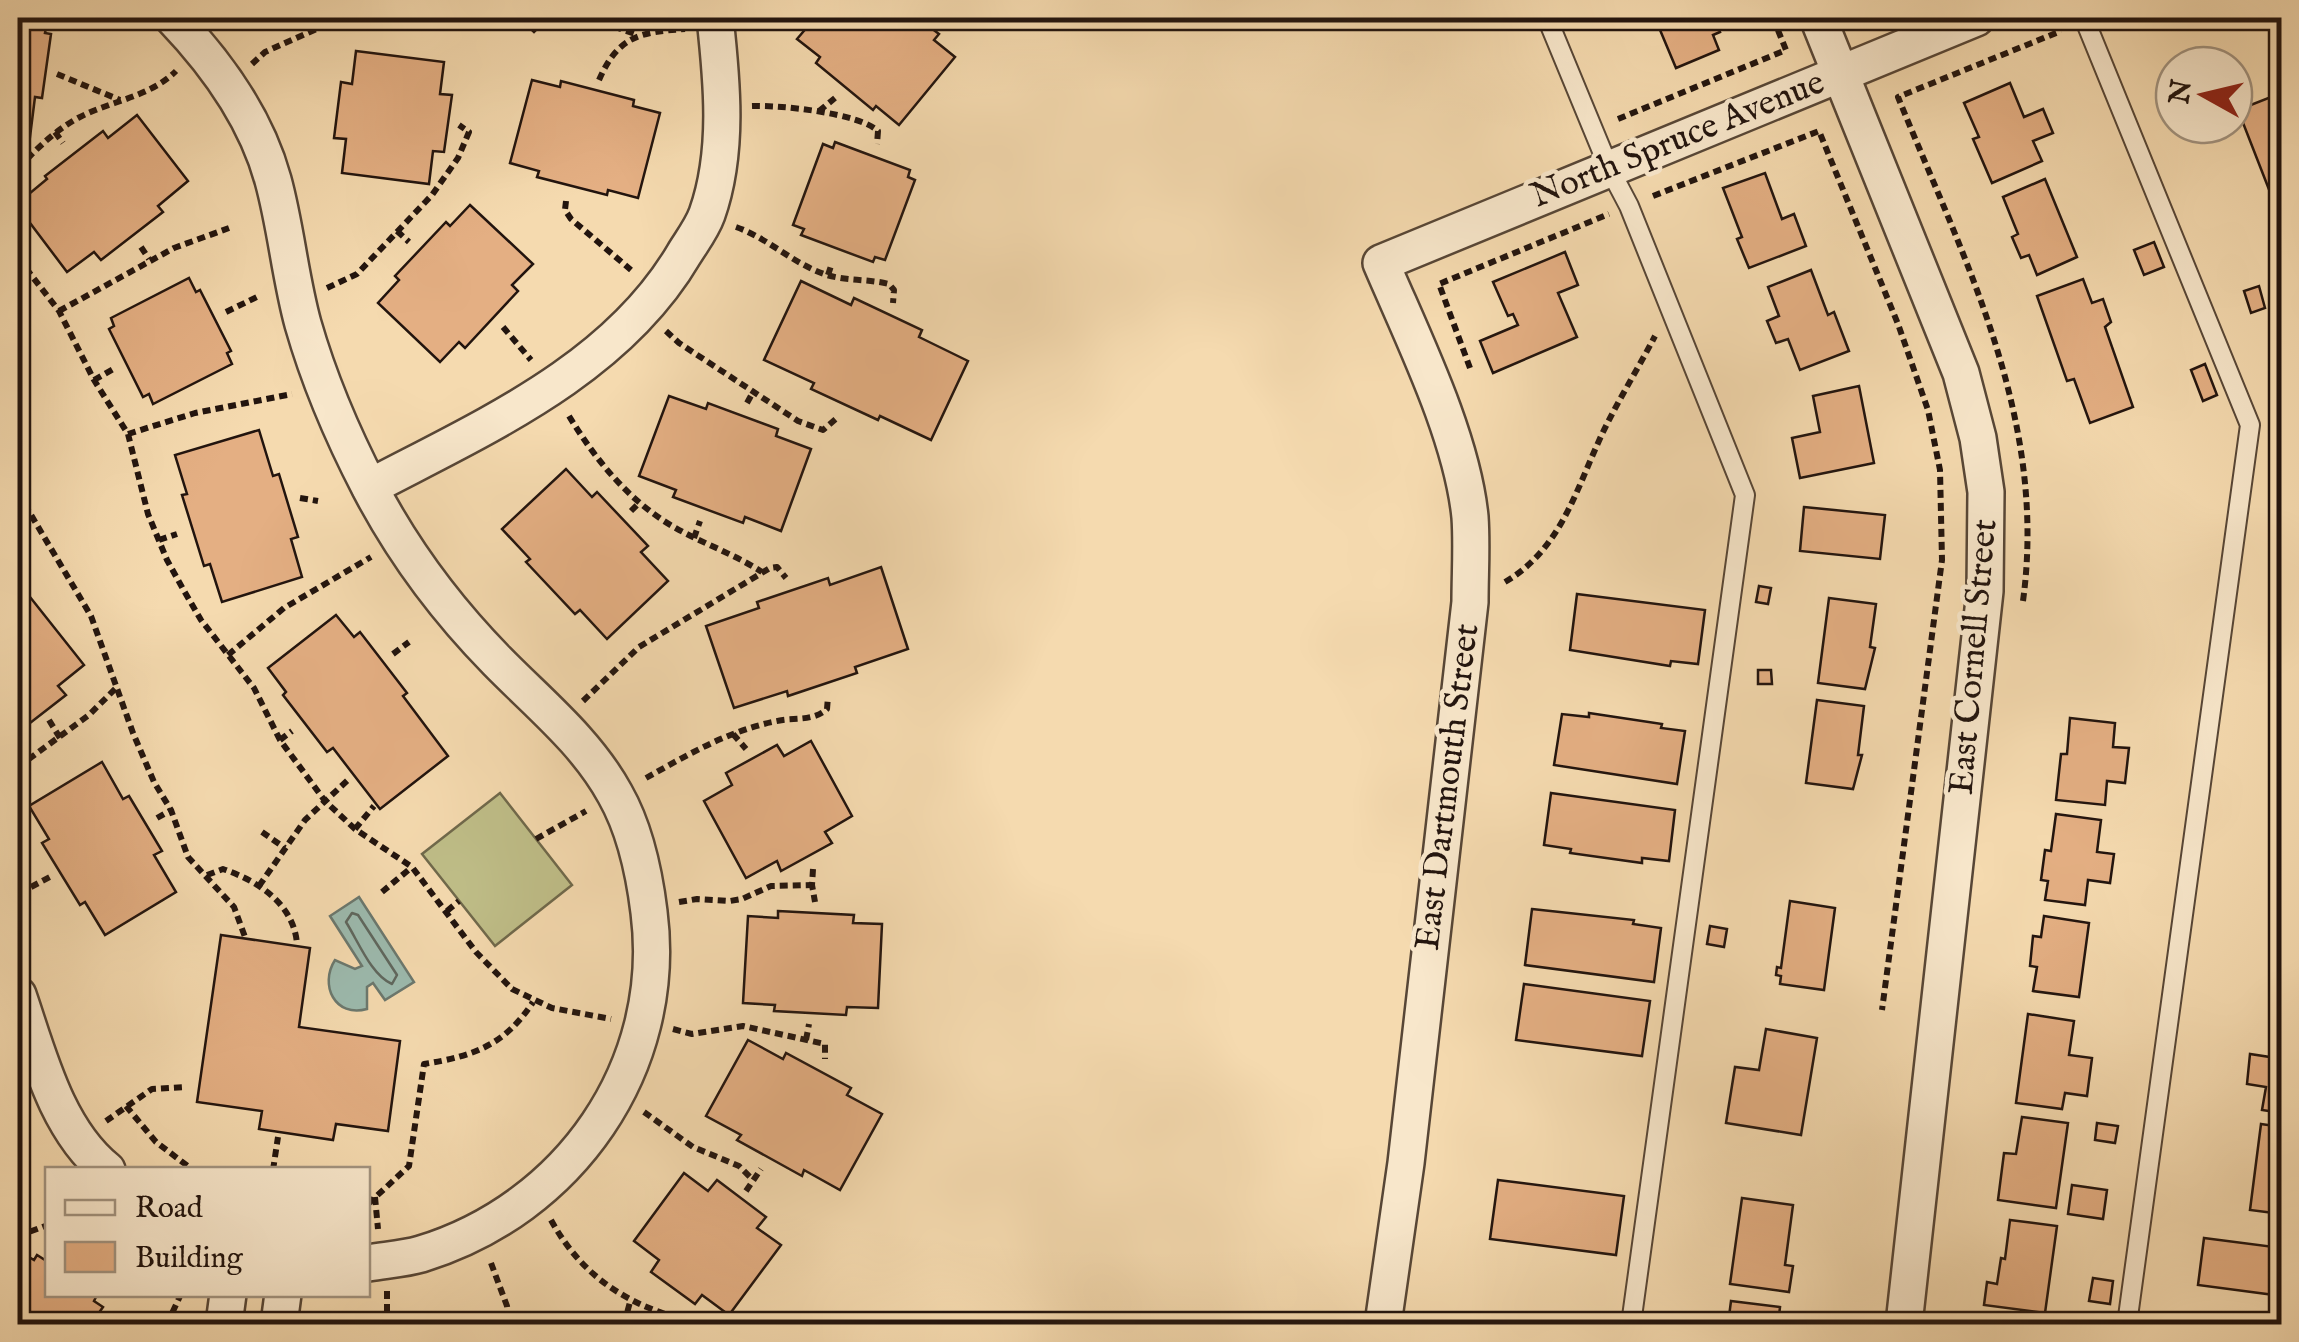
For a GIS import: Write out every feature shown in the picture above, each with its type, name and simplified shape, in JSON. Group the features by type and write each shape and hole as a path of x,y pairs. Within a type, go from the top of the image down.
{"street":[{"path":"173,18 229,85 259,140 274,182 297,298 324,385 370,488 447,608 562,724 616,794 636,842 648,908 651,983 632,1060 618,1094 572,1158 536,1193 502,1217 420,1254 370,1263"},
{"path":"370,488 550,387 582,364 651,301 706,217 718,172 722,108 715,18"},
{"name":"East Cornell Street","path":"1818,18 1961,372 1978,438 1986,492 1986,591 1904,1324"},
{"name":"North Spruce Avenue","path":"1381,264 1976,18"},
{"name":"East Dartmouth Street","path":"1381,264 1418,349 1454,448 1470,516 1470,602 1406,1163 1382,1324"},
{"path":"18,995 40,1070 82,1142 103,1167"},
{"path":"224,1324 228,1297"},
{"path":"279,1324 283,1297"}],"lane":[{"path":"1547,18 1609,168 1629,206 1744,495 1632,1324"},
{"path":"2084,18 2250,425 2127,1324"}],"path":[{"path":"229,85 265,52 341,18"},
{"path":"599,80 614,51 640,35 615,27 604,18"},
{"path":"1593,129 1786,50 1773,18"},
{"path":"18,168 55,132 79,117 163,84 200,48"},
{"path":"58,74 120,100"},
{"path":"818,112 835,98"},
{"path":"722,108 774,106 818,112 875,127 878,144"},
{"path":"297,298 357,274 432,195 458,158 468,132 459,125"},
{"path":"1470,368 1440,284 1819,130 1898,324 1928,410 1940,470 1942,560 1882,1010"},
{"path":"55,132 64,143"},
{"path":"566,201 570,219 651,301 679,342 815,429 831,426 838,417"},
{"path":"706,217 754,234 798,262 828,275 890,284 894,290 893,303"},
{"path":"59,311 149,260 228,228"},
{"path":"397,231 408,242"},
{"path":"142,246 149,260"},
{"path":"18,258 59,311 94,380 128,434 159,540 192,604 254,688 280,740 324,801 355,829 412,866 494,972 533,1002 570,1013 643,1022 692,1034 742,1026 825,1044 825,1058"},
{"path":"828,275 832,263"},
{"path":"1470,602 1523,571 1568,517 1606,425 1659,329 1674,317"},
{"path":"94,380 115,368"},
{"path":"128,434 195,413 324,385"},
{"path":"550,387 598,461 640,502 694,538 762,572"},
{"path":"747,404 753,392"},
{"path":"18,492 91,616 147,766 171,810 188,856 234,907 245,937"},
{"path":"300,498 318,501"},
{"path":"630,511 640,502"},
{"path":"18,522 28,510"},
{"path":"694,538 700,521"},
{"path":"159,540 176,534"},
{"path":"228,656 284,608 400,540"},
{"path":"562,724 639,647 762,572 777,567 786,578"},
{"path":"393,654 409,642"},
{"path":"18,768 60,738 116,687"},
{"path":"536,839 733,734 821,714 827,708 828,697"},
{"path":"49,720 60,738"},
{"path":"280,740 292,731"},
{"path":"733,734 746,748"},
{"path":"259,886 284,848 324,801 350,778"},
{"path":"355,829 374,806"},
{"path":"157,818 171,810"},
{"path":"262,832 284,848"},
{"path":"382,892 412,866"},
{"path":"207,876 223,868 259,886 292,921 296,944"},
{"path":"814,868 816,902"},
{"path":"31,887 50,877"},
{"path":"648,908 697,899 742,899 772,886 812,885"},
{"path":"447,911 459,901"},
{"path":"370,1202 409,1166 424,1064 475,1052 500,1040 512,1031 533,1002"},
{"path":"806,1040 809,1024"},
{"path":"82,1142 152,1089 186,1087"},
{"path":"618,1094 693,1148 727,1159 753,1180"},
{"path":"126,1106 156,1142 188,1167"},
{"path":"273,1167 278,1137"},
{"path":"746,1191 761,1169"},
{"path":"536,1193 562,1240 598,1278 630,1302 701,1324"},
{"path":"18,1236 45,1226"},
{"path":"476,1230 503,1291 509,1324"},
{"path":"167,1324 180,1297"},
{"path":"624,1324 630,1302"}],"shaded area":[{"path":"500,793 572,885 495,946 422,854"}],"water":[{"path":"359,897 414,982 385,1000 373,983 367,987 367,1009 356,1011 339,1004 330,989 330,970 335,960 355,969 362,966 330,916"}],"building":[{"path":"18,18 48,18 45,33 51,34 42,98 35,97 30,137 18,135"},
{"path":"519,18 548,18 534,32"},
{"path":"815,18 918,18 939,34 934,40 955,57 899,125 876,106 873,110 816,63 820,57 797,39"},
{"path":"1655,18 1714,18 1720,32 1713,35 1719,50 1676,68"},
{"path":"356,51 444,62 440,94 452,95 444,152 433,151 429,184 342,173 346,139 334,138 341,82 352,84"},
{"path":"532,80 560,87 561,81 634,100 633,106 660,113 638,198 608,190 607,195 537,177 539,171 510,163"},
{"path":"2010,83 2024,117 2043,109 2053,133 2033,141 2042,161 1992,183 1973,139 1979,137 1964,103"},
{"path":"2281,93 2282,187 2270,192 2252,145 2254,104"},
{"path":"137,115 188,181 158,206 163,212 101,260 94,252 67,272 18,203 47,179 45,176 103,131 108,138"},
{"path":"835,142 910,170 908,177 915,180 885,260 875,257 873,262 801,235 804,229 793,225 823,144 833,148"},
{"path":"1765,173 1782,219 1794,214 1806,246 1749,268 1723,188"},
{"path":"2045,179 2077,257 2037,275 2029,255 2021,258 2012,237 2018,234 2003,197"},
{"path":"470,205 533,264 512,285 518,291 465,348 459,342 440,362 378,303 399,280 395,276 446,222 450,226"},
{"path":"2154,242 2164,267 2144,275 2134,250"},
{"path":"1565,252 1578,285 1558,293 1577,337 1493,373 1480,341 1518,325 1513,314 1508,316 1493,282"},
{"path":"1811,270 1828,315 1834,312 1849,351 1800,370 1788,339 1776,343 1767,321 1779,316 1768,287"},
{"path":"189,278 196,292 200,290 231,351 227,353 232,364 153,404 149,394 143,397 109,329 114,326 111,318"},
{"path":"2083,279 2092,303 2103,299 2111,322 2105,327 2133,407 2090,423 2074,379 2067,381 2037,296"},
{"path":"801,281 851,305 854,298 922,330 919,337 968,361 931,440 811,389 814,383 764,360"},
{"path":"2259,286 2265,308 2251,313 2244,291"},
{"path":"2205,364 2217,395 2203,401 2191,370"},
{"path":"1859,386 1874,463 1800,478 1792,438 1820,432 1813,396"},
{"path":"669,396 706,409 708,403 778,429 776,436 811,449 781,531 745,517 743,523 673,497 676,490 639,476"},
{"path":"259,430 273,476 279,474 298,537 291,539 302,577 222,602 210,564 204,566 182,495 187,494 175,455"},
{"path":"566,469 592,497 597,492 648,546 641,552 668,581 607,639 580,610 575,614 526,562 530,559 502,529"},
{"path":"1804,507 1885,515 1880,559 1800,551"},
{"path":"881,567 908,649 855,667 857,673 788,696 787,691 734,708 706,626 759,608 757,602 828,578 830,585"},
{"path":"1759,586 1771,588 1768,604 1756,602"},
{"path":"1577,594 1705,610 1698,664 1671,661 1670,666 1570,650"},
{"path":"30,597 84,665 58,686 66,695 21,730 18,607"},
{"path":"1829,598 1876,604 1870,647 1875,648 1865,689 1818,683"},
{"path":"336,615 354,637 360,632 407,693 403,696 448,756 380,809 333,748 327,752 283,695 286,692 268,668"},
{"path":"1758,670 1771,670 1772,684 1758,684"},
{"path":"1817,700 1864,706 1858,755 1862,755 1853,789 1806,783"},
{"path":"1589,713 1685,731 1677,784 1554,765 1562,714 1589,717"},
{"path":"2070,718 2115,723 2113,747 2129,748 2125,783 2107,781 2105,805 2056,800 2061,754 2067,754"},
{"path":"811,741 852,816 825,832 832,843 781,871 777,861 746,878 704,801 732,785 726,773 777,745 784,756"},
{"path":"102,762 123,799 129,796 162,851 154,855 176,892 105,935 85,902 80,905 42,843 49,839 29,806"},
{"path":"1551,793 1675,810 1669,861 1642,858 1642,863 1570,853 1571,849 1544,845"},
{"path":"2056,814 2101,820 2097,852 2114,854 2110,883 2088,880 2085,905 2045,900 2048,881 2041,880 2045,850 2051,851"},
{"path":"1790,901 1835,908 1824,990 1780,984 1781,976 1776,975 1777,967 1781,968"},
{"path":"1532,909 1634,920 1633,924 1661,928 1654,982 1525,965"},
{"path":"778,911 854,915 853,923 882,924 878,1008 847,1007 846,1015 774,1011 775,1005 743,1003 748,916 778,918"},
{"path":"2044,916 2089,923 2079,997 2033,991 2037,967 2030,966 2033,936 2041,937"},
{"path":"1710,926 1727,929 1724,947 1707,944"},
{"path":"221,935 310,948 299,1027 400,1041 388,1131 336,1124 333,1140 259,1129 262,1111 197,1102"},
{"path":"1524,984 1650,1001 1642,1056 1516,1040"},
{"path":"2028,1014 2074,1021 2069,1055 2092,1058 2087,1096 2065,1093 2062,1109 2016,1103"},
{"path":"2275,1028 2282,1029 2282,1113 2262,1110 2266,1087 2247,1084 2250,1054 2270,1057"},
{"path":"1766,1029 1817,1038 1801,1135 1726,1123 1735,1067 1759,1070"},
{"path":"748,1040 783,1059 786,1053 851,1088 847,1095 882,1114 840,1190 804,1170 802,1176 737,1140 741,1135 706,1116"},
{"path":"2022,1117 2068,1123 2056,1208 1998,1200 2004,1153 2016,1154"},
{"path":"2097,1123 2118,1126 2115,1143 2095,1140"},
{"path":"2261,1124 2282,1127 2282,1214 2250,1210"},
{"path":"684,1173 708,1191 717,1180 766,1217 757,1228 781,1245 729,1315 702,1295 695,1304 651,1272 659,1260 634,1241"},
{"path":"1498,1180 1624,1196 1616,1255 1490,1239"},
{"path":"2072,1185 2107,1190 2103,1219 2068,1214"},
{"path":"1742,1198 1793,1205 1785,1265 1793,1266 1789,1292 1730,1284"},
{"path":"2010,1220 2057,1226 2045,1313 1984,1305 1987,1282 1997,1284 2001,1258 2005,1259"},
{"path":"2204,1238 2282,1248 2282,1296 2198,1285"},
{"path":"24,1254 45,1260 45,1297 96,1297 94,1301 103,1307 91,1324 18,1324 18,1264"},
{"path":"2093,1278 2113,1281 2110,1304 2089,1301"},
{"path":"1731,1301 1780,1307 1778,1324 1728,1324"}]}
